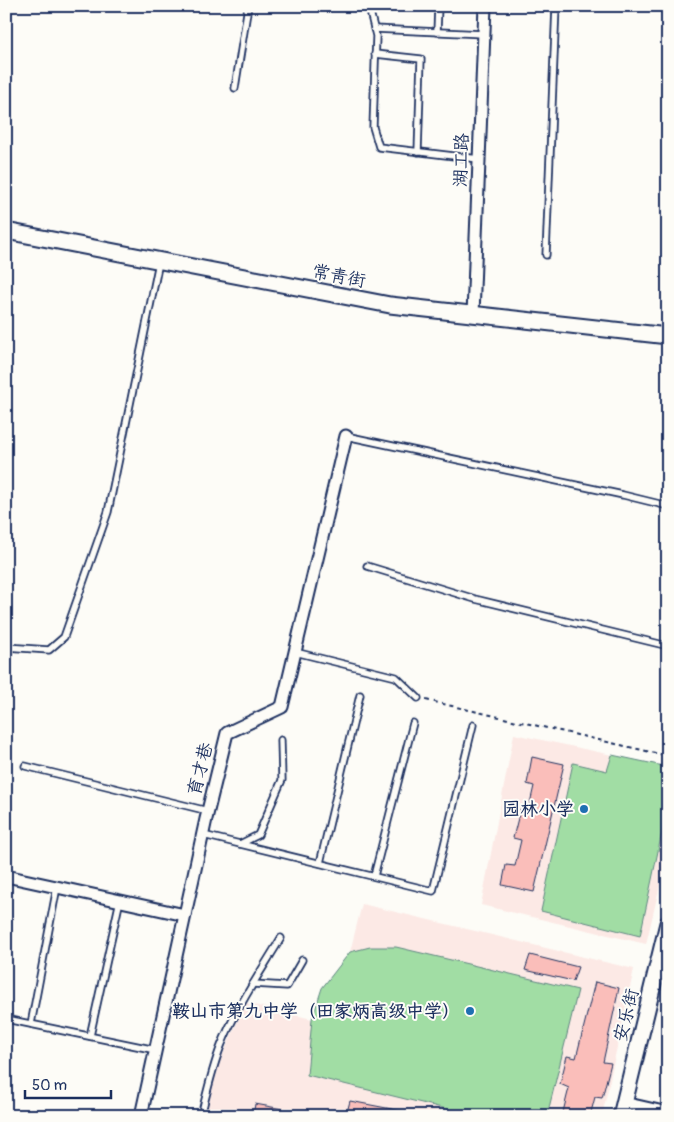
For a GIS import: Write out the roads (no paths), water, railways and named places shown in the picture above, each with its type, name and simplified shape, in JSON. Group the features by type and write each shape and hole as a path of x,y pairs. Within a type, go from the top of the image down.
{"street":[{"name":"湖工路","path":"473,315 485,6"},
{"name":"常青街","path":"6,231 390,305 668,336"},
{"name":"育才巷","path":"141,1116 227,733 282,707 346,436"},
{"path":"6,876 185,915"},
{"name":"安乐街","path":"622,1109 667,930"},
{"path":"622,1109 668,1113"}],"lane":[{"path":"235,88 248,6"},
{"path":"371,6 371,16 376,36 373,127 379,147 479,159"},
{"path":"437,32 438,6"},
{"path":"546,255 556,6"},
{"path":"374,29 484,34"},
{"path":"375,54 421,59 418,152"},
{"path":"6,686 8,647 49,650 64,638 108,512 159,262"},
{"path":"346,436 668,506"},
{"path":"367,566 475,599 668,646"},
{"path":"295,652 396,677 418,698"},
{"path":"320,863 360,695"},
{"path":"374,876 413,723"},
{"path":"203,835 433,891 473,726"},
{"path":"240,844 258,836 282,780 280,740"},
{"path":"26,766 208,811"},
{"path":"31,1024 57,887"},
{"path":"90,1036 120,900"},
{"path":"201,1116 210,1079 222,1044 253,984 281,938"},
{"path":"253,984 287,986 302,960"},
{"path":"6,1019 156,1050"}],"place":[{"name":"园林小学","path":"584,809"},
{"name":"鞍山市第九中学（田家炳高级中学）","path":"470,1011"}]}
